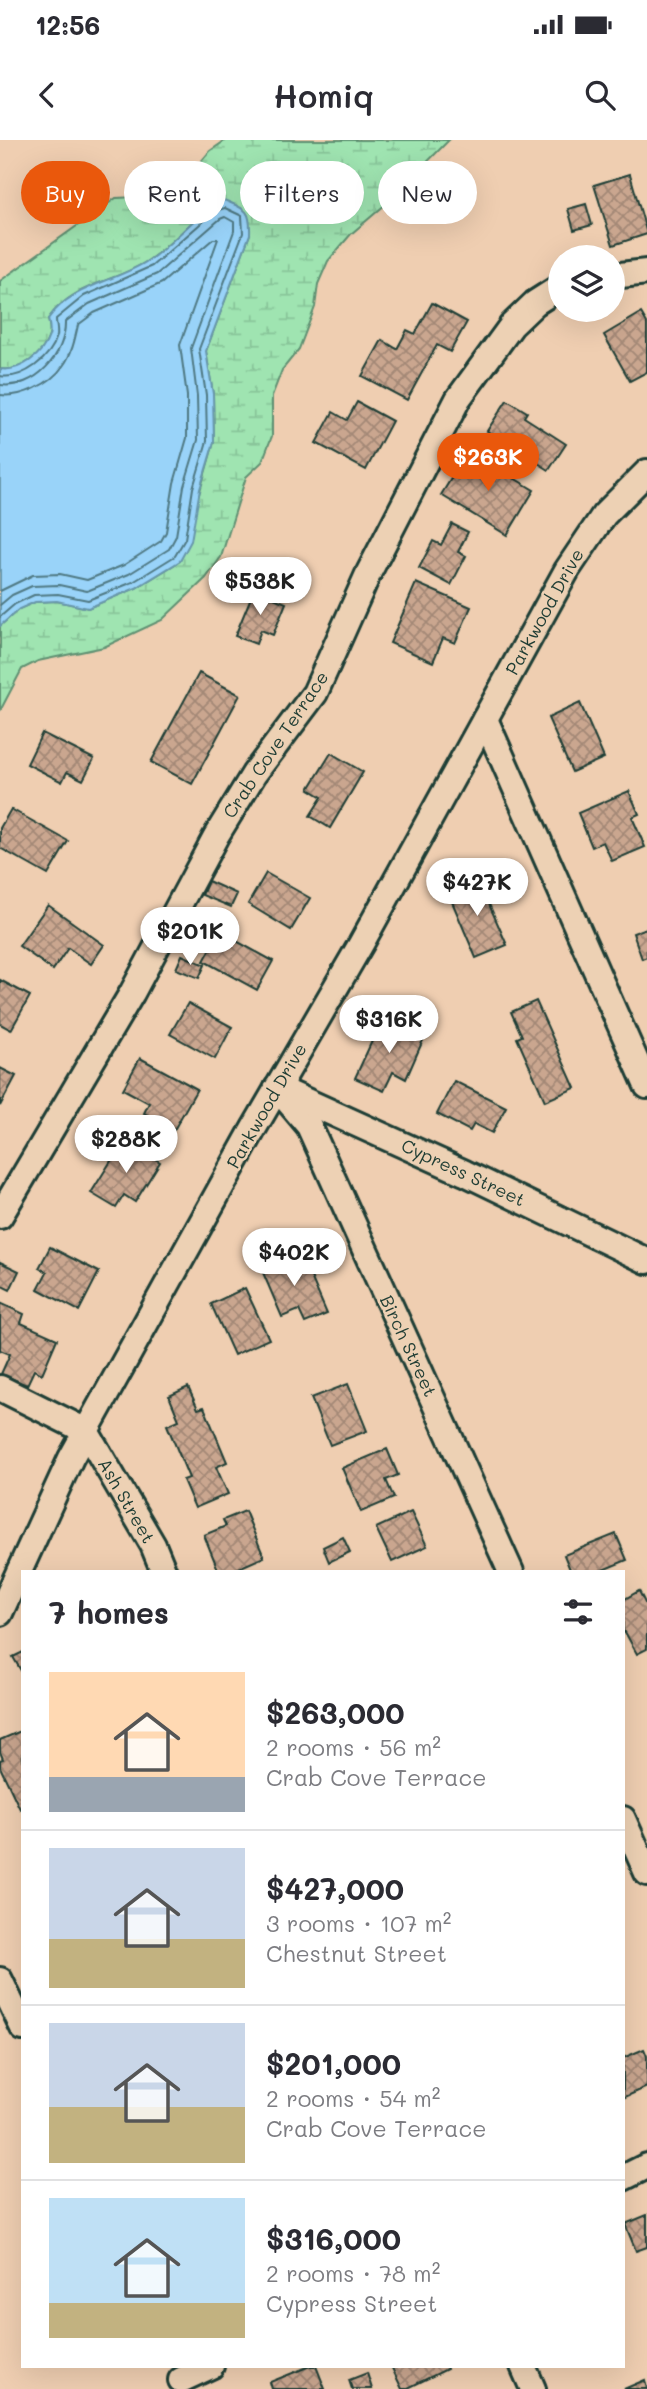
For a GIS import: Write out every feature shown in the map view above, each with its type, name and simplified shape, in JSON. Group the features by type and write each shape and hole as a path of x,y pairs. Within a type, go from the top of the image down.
{"street":[{"path":"625,275 647,272"},
{"name":"Crab Cove Terrace","path":"0,1216 132,993 222,825 254,774 315,694 369,572 458,399 512,325 548,295"},
{"name":"Parkwood Drive","path":"22,1570 57,1485 86,1431 579,551 604,515 647,471"},
{"path":"485,719 647,1086"},
{"name":"Cypress Street","path":"277,1088 464,1173 647,1261"},
{"name":"Birch Street","path":"277,1088 309,1126 510,1570"},
{"path":"0,1388 86,1431"},
{"name":"Ash Street","path":"86,1431 153,1545 163,1570"},
{"name":"Parkwood Drive","path":"0,1614 21,1572"},
{"path":"625,1824 647,1873"},
{"path":"0,1980 21,2024"},
{"path":"625,2177 647,2166"},
{"path":"180,2378 206,2368"},
{"path":"524,2368 533,2389"}],"green space":[{"path":"226,140 449,140 428,161 378,161 378,211 364,223 364,161 240,161 240,224 363,224 328,261 318,284 315,307 299,349 282,370 272,396 272,436 262,462 246,477 221,557 206,578 162,620 104,647 38,661 22,669 0,711 0,626 19,609 35,602 57,601 88,608 136,588 180,561 214,442 213,394 206,351 250,234 226,216 226,161 202,161"},
{"path":"116,198 124,198 124,224 191,224 138,267 70,297 48,319 50,334 42,350 23,365 0,369 0,281 80,224 110,224 110,202"}],"water":[{"path":"226,201 240,208 240,224 249,224 250,234 206,351 213,394 214,442 200,489 191,541 180,561 136,588 88,608 57,601 35,602 19,609 0,626 0,369 23,365 42,350 49,336 48,319 69,298 136,267 168,245 191,224 226,224"}],"building":[{"path":"630,174 647,234 613,245 594,185"},
{"path":"586,204 592,225 574,230 568,209"},
{"path":"432,303 467,322 450,352 437,345 407,400 362,376 382,340 397,349 407,330 415,334"},
{"path":"641,313 647,323 647,372 630,381 604,335"},
{"path":"507,400 527,412 524,417 566,444 549,470 487,431"},
{"path":"357,402 392,421 366,470 316,443 333,412 347,420"},
{"path":"468,451 534,490 507,535 441,495"},
{"path":"452,524 468,532 458,552 466,556 451,585 419,568 433,541 441,545"},
{"path":"416,583 471,607 455,643 443,638 433,662 390,643"},
{"path":"254,590 286,603 273,635 261,630 256,644 235,636"},
{"path":"199,673 240,695 192,784 151,762"},
{"path":"580,703 604,758 572,772 548,718"},
{"path":"42,733 94,759 83,780 67,772 62,782 27,764"},
{"path":"331,753 363,772 330,828 310,816 322,797 309,789"},
{"path":"629,791 639,814 632,817 645,847 612,861 603,842 592,847 578,813"},
{"path":"11,809 68,841 48,875 0,848 0,828"},
{"path":"266,873 310,898 291,930 248,904"},
{"path":"477,877 507,945 476,958 447,890"},
{"path":"208,881 237,894 231,907 202,895"},
{"path":"48,905 104,945 91,964 68,948 53,970 19,946"},
{"path":"647,928 647,957 642,959 633,933"},
{"path":"220,932 273,961 257,990 204,961"},
{"path":"182,955 205,965 199,978 176,969"},
{"path":"0,980 30,996 11,1030 0,1024"},
{"path":"536,1001 575,1088 545,1101 517,1038 522,1036 511,1012"},
{"path":"188,1003 232,1027 215,1059 170,1034"},
{"path":"382,1019 424,1038 406,1079 393,1072 384,1091 355,1078"},
{"path":"140,1058 197,1089 174,1130 144,1113 149,1103 123,1089"},
{"path":"0,1068 16,1076 0,1106"},
{"path":"454,1081 506,1107 492,1133 474,1124 470,1131 437,1114"},
{"path":"124,1140 160,1162 135,1202 124,1195 116,1208 91,1193"},
{"path":"50,1247 99,1272 79,1311 38,1289 47,1272 39,1268"},
{"path":"300,1251 327,1314 305,1323 299,1310 282,1317 261,1268"},
{"path":"0,1262 19,1271 10,1290 0,1285"},
{"path":"245,1288 269,1339 234,1355 211,1304"},
{"path":"0,1303 24,1314 21,1323 57,1339 42,1374 34,1370 27,1385 1,1374 10,1354 0,1350"},
{"path":"348,1384 367,1431 330,1445 311,1398"},
{"path":"188,1387 198,1409 204,1407 227,1462 216,1467 228,1494 195,1508 183,1480 189,1478 167,1425 179,1420 169,1396"},
{"path":"387,1449 398,1475 386,1480 394,1498 361,1512 342,1468"},
{"path":"245,1511 264,1557 235,1570 218,1570 204,1535 226,1526 223,1520"},
{"path":"411,1512 427,1546 392,1562 376,1528"},
{"path":"616,1534 627,1560 603,1570 570,1570 564,1555"},
{"path":"343,1537 350,1552 329,1562 323,1547"},
{"path":"639,1591 647,1607 647,1649 637,1654 625,1632 625,1599"},
{"path":"21,1653 21,1671 13,1657"},
{"path":"21,1731 20,1809 0,1767 0,1760 3,1759 0,1740"},
{"path":"644,2049 647,2056 647,2087 625,2097 625,2057"},
{"path":"647,2215 647,2247 636,2251 625,2224"},
{"path":"305,2368 317,2368 325,2389 272,2389 270,2382"},
{"path":"392,2368 447,2368 406,2389 402,2389"},
{"path":"367,2373 372,2389 352,2389 349,2380"},
{"path":"645,2380 647,2389 624,2389"}]}
